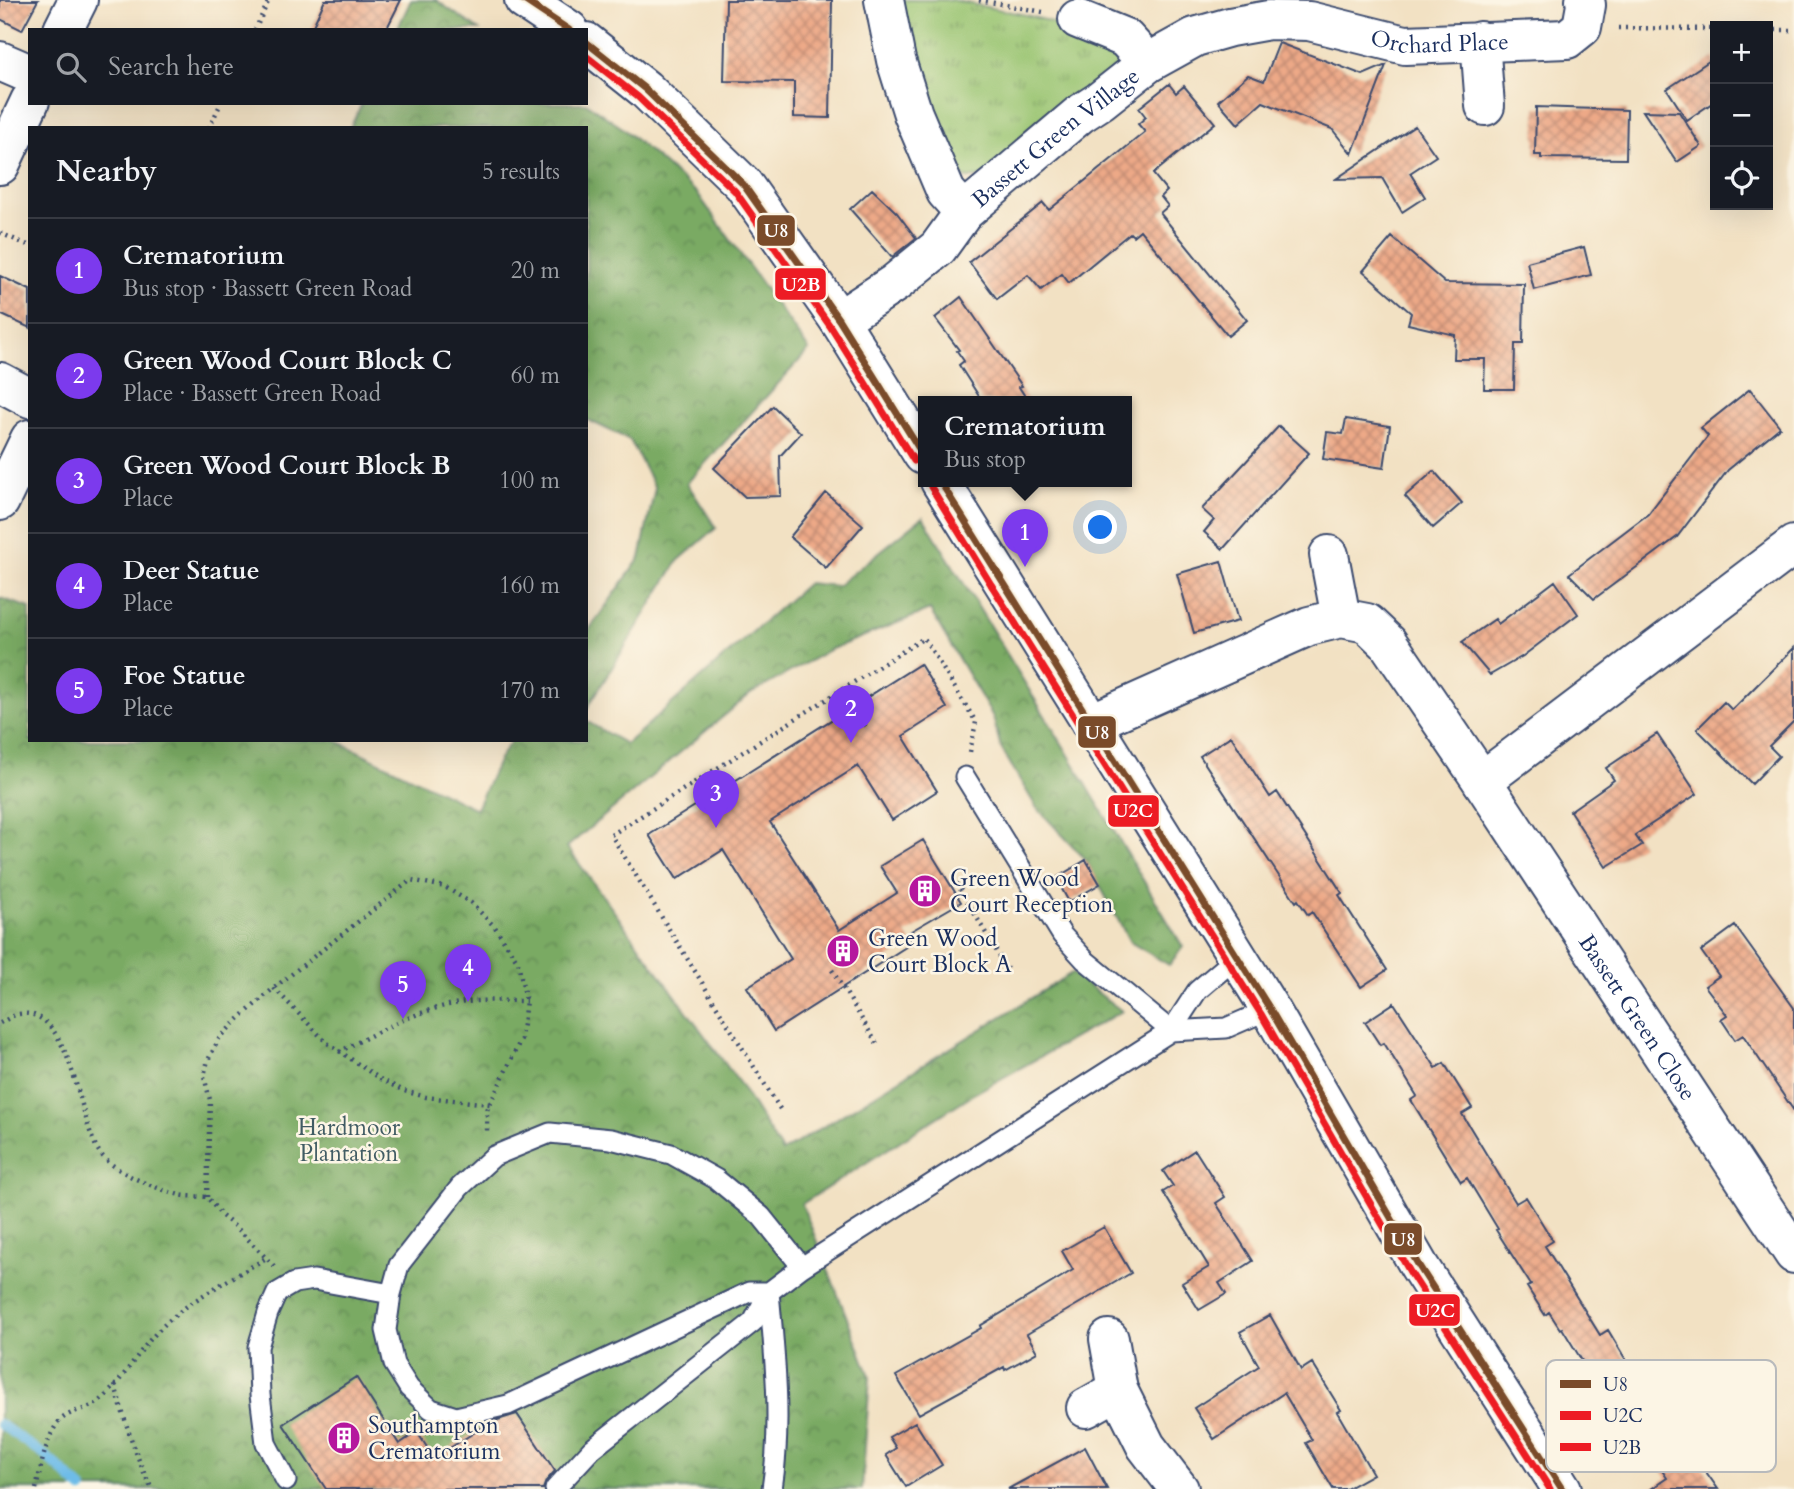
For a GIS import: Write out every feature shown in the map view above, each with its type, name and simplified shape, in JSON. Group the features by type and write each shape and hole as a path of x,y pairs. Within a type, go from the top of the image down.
{"street":[{"path":"65,28 78,0"},
{"path":"524,0 566,28"},
{"name":"Bassett Green Village","path":"884,0 896,60 913,114 946,192 964,212"},
{"name":"Orchard Place","path":"1269,20 1309,21 1405,45 1567,39 1584,13"},
{"name":"Bassett Green Village","path":"1078,19 1125,38 1147,63"},
{"name":"Bassett Green Village","path":"839,320 895,283 938,248 964,212 1080,114 1147,63 1195,37 1269,20"},
{"path":"1480,41 1485,106"},
{"path":"588,44 645,89 743,184 839,320 918,447"},
{"path":"0,61 28,73"},
{"path":"0,165 29,105"},
{"path":"0,383 28,397"},
{"path":"0,501 28,443"},
{"path":"944,487 1270,1009 1419,1266 1546,1464"},
{"path":"1482,781 1794,545"},
{"path":"1091,723 1309,626 1340,618 1329,555"},
{"name":"Bassett Green Close","path":"1340,618 1367,623 1388,643 1794,1254"},
{"path":"1109,1339 1102,1399 1146,1446 1178,1489"},
{"path":"1551,1472 1562,1489"}],"lane":[{"path":"965,776 1062,934 1085,960 1171,1031 1226,1028 1270,1009"},
{"path":"555,1489 592,1449 753,1322 769,1292 802,1267 1171,1031 1197,991 1237,957"},
{"path":"769,1292 749,1292 508,1405 456,1417 431,1409 409,1388 394,1364 386,1330 391,1294 399,1265 460,1187 494,1156 550,1133 611,1139 671,1154 716,1179 761,1216 802,1267"},
{"path":"286,1481 266,1443 260,1395 258,1347 277,1293 294,1283 314,1280 391,1294"},
{"path":"769,1292 777,1379 772,1489"}],"path":[{"path":"979,0 1078,19"},
{"path":"256,28 267,1"},
{"path":"1584,13 1710,28"},
{"path":"1773,30 1794,30"},
{"path":"210,126 220,105"},
{"path":"0,233 28,245"},
{"path":"780,1109 611,835 924,638 976,722 965,776"},
{"path":"842,689 866,727"},
{"path":"706,775 730,811"},
{"path":"953,877 1006,969"},
{"path":"294,1283 222,1216 207,1197 210,1100 205,1076 208,1060 219,1039 234,1023 411,880 445,887 471,903 495,927 518,962 526,1001 521,1039 487,1110 487,1129 494,1156"},
{"path":"832,970 878,1047"},
{"path":"274,988 326,1042 380,1079 404,1091 426,1097 490,1104"},
{"path":"339,1052 396,1022 435,1008 475,1001 526,1001"},
{"path":"0,1023 18,1014 32,1015 48,1022 64,1049 100,1153 120,1171 140,1181 182,1195 207,1197"},
{"path":"36,1489 47,1443 57,1424 74,1411 98,1403 159,1329 184,1308 266,1258"},
{"path":"115,1385 136,1454 152,1489"}],"green space":[{"path":"411,0 436,0 476,28 398,28"},
{"path":"894,0 952,0 1026,15 1076,29 1119,50 1123,61 984,176 967,178 951,170"},
{"path":"588,104 621,127 697,193 809,350 687,483 716,528 678,561 588,707 588,631 640,558 655,488 630,440 588,420 588,126 351,126 361,105"},
{"name":"Hardmoor Plantation","path":"923,517 1183,947 1169,965 1130,942 1086,860 1036,807 1001,748 993,717 930,610 829,650 749,695 567,847 740,1084 782,1152 1072,973 1122,1011 972,1095 802,1204 870,1376 862,1489 0,1489 0,598 28,607 28,742 339,742 476,809 499,759 511,742 588,742 588,722 626,744 808,583 837,586"}],"building":[{"path":"0,0 38,0 22,30 0,19"},
{"path":"325,0 401,0 387,28 312,28"},
{"path":"726,0 832,0 830,118 794,117 794,82 724,81"},
{"path":"1279,43 1363,75 1386,65 1352,154 1332,129 1263,102 1238,124 1218,101 1248,75 1264,81"},
{"path":"1710,60 1710,104 1687,120 1667,89"},
{"path":"1169,84 1176,93 1184,86 1215,123 1153,174 1167,191 1161,197 1168,206 1160,213 1247,320 1228,336 1140,230 1133,236 1130,233 1069,283 1062,274 1041,290 1028,275 997,299 969,262 1043,203 1049,210 1145,132 1138,124 1146,117 1139,108"},
{"path":"1536,107 1627,110 1626,159 1541,158 1541,155 1535,155"},
{"path":"1643,111 1679,112 1701,146 1677,162"},
{"path":"1415,126 1436,156 1410,173 1425,197 1402,212 1382,178 1336,179"},
{"path":"872,189 897,213 916,238 892,257 850,209"},
{"path":"1392,237 1445,283 1524,284 1523,344 1515,344 1514,389 1484,389 1485,359 1454,359 1455,335 1408,324 1411,313 1363,271"},
{"path":"1584,247 1591,275 1534,290 1527,262"},
{"path":"0,276 28,289 28,327 0,314"},
{"path":"961,297 1022,386 1019,387 1025,396 979,396 959,365 964,361 957,351 959,350 935,318"},
{"path":"1750,389 1780,427 1728,470 1677,537 1594,599 1569,574 1648,514 1708,436 1701,428"},
{"path":"773,406 801,433 780,456 781,496 745,497 714,468"},
{"path":"1346,419 1390,426 1384,468 1323,459 1327,432 1343,434"},
{"path":"1279,426 1309,453 1223,549 1204,532 1214,520 1202,509"},
{"path":"1434,471 1462,503 1433,528 1405,496"},
{"path":"826,493 863,525 826,568 790,537"},
{"path":"1221,561 1238,621 1194,633 1177,574"},
{"path":"1555,581 1578,614 1523,656 1490,675 1462,642 1495,619 1498,624"},
{"path":"1794,648 1794,721 1769,746 1779,756 1752,784 1697,729 1724,702 1732,710"},
{"path":"920,664 947,708 903,736 937,791 892,820 858,766 770,822 839,930 897,893 880,866 923,840 961,902 906,934 912,943 774,1031 747,987 791,959 723,850 677,879 649,835"},
{"path":"1657,734 1697,794 1635,835 1642,845 1606,867 1570,811 1614,780 1606,768"},
{"path":"1231,736 1270,797 1277,792 1342,893 1339,895 1387,970 1361,987 1312,912 1308,915 1298,900 1296,902 1200,756"},
{"path":"1086,860 1100,884 1069,902 1056,878"},
{"path":"1735,926 1794,1008 1794,1111 1743,1035 1735,1040 1721,1019 1727,1015 1705,986 1719,976 1701,951"},
{"path":"1394,1003 1436,1068 1444,1063 1472,1108 1462,1114 1516,1203 1526,1197 1553,1241 1545,1246 1600,1335 1608,1330 1626,1360 1582,1360 1562,1328 1560,1329 1549,1312 1545,1315 1527,1287 1531,1285 1467,1178 1461,1182 1411,1100 1417,1096 1384,1043 1380,1045 1365,1022"},
{"path":"1195,1150 1225,1197 1216,1203 1253,1261 1219,1283 1226,1294 1199,1310 1182,1283 1209,1267 1163,1192 1173,1186 1163,1171"},
{"path":"1104,1227 1131,1273 1027,1334 1037,1352 919,1414 896,1376 981,1328 980,1326 1073,1270 1062,1251"},
{"path":"1270,1315 1301,1370 1312,1363 1341,1410 1337,1412 1373,1474 1346,1489 1333,1489 1306,1443 1312,1440 1284,1393 1214,1439 1194,1408 1259,1366 1240,1332"},
{"name":"Southampton Crematorium","path":"356,1377 399,1444 417,1432 434,1458 491,1422 517,1414 555,1471 543,1489 326,1489 283,1424"},
{"path":"915,1422 942,1465 906,1487 886,1455 896,1448 889,1437"},
{"path":"1085,1447 1107,1489 1008,1489"},
{"path":"1663,1472 1706,1472 1718,1489 1651,1489 1667,1478"}],"waterway":[{"path":"0,1424 47,1457 82,1489"}],"transit line":[{"name":"U8","path":"524,0 566,28"},
{"name":"U8","path":"588,44 645,89 743,184 839,320 918,447"},
{"name":"U2B","path":"588,58 638,97 735,191 830,326 914,461"},
{"name":"U2B","path":"931,487 992,586"},
{"name":"U8","path":"944,487 1270,1009 1419,1266 1546,1464"},
{"name":"U2C","path":"992,586 1261,1014 1410,1272 1550,1489"},
{"name":"U8","path":"1551,1472 1562,1489"}],"place":[{"name":"Crematorium","path":"1025,567"},
{"name":"Green Wood Court Block C","path":"851,743"},
{"name":"Green Wood Court Block B","path":"716,828"},
{"name":"Green Wood Court Reception","path":"925,891"},
{"name":"Green Wood Court Block A","path":"843,951"},
{"name":"Deer Statue","path":"468,1002"},
{"name":"Foe Statue","path":"403,1019"},
{"name":"Southampton Crematorium","path":"344,1438"}]}
